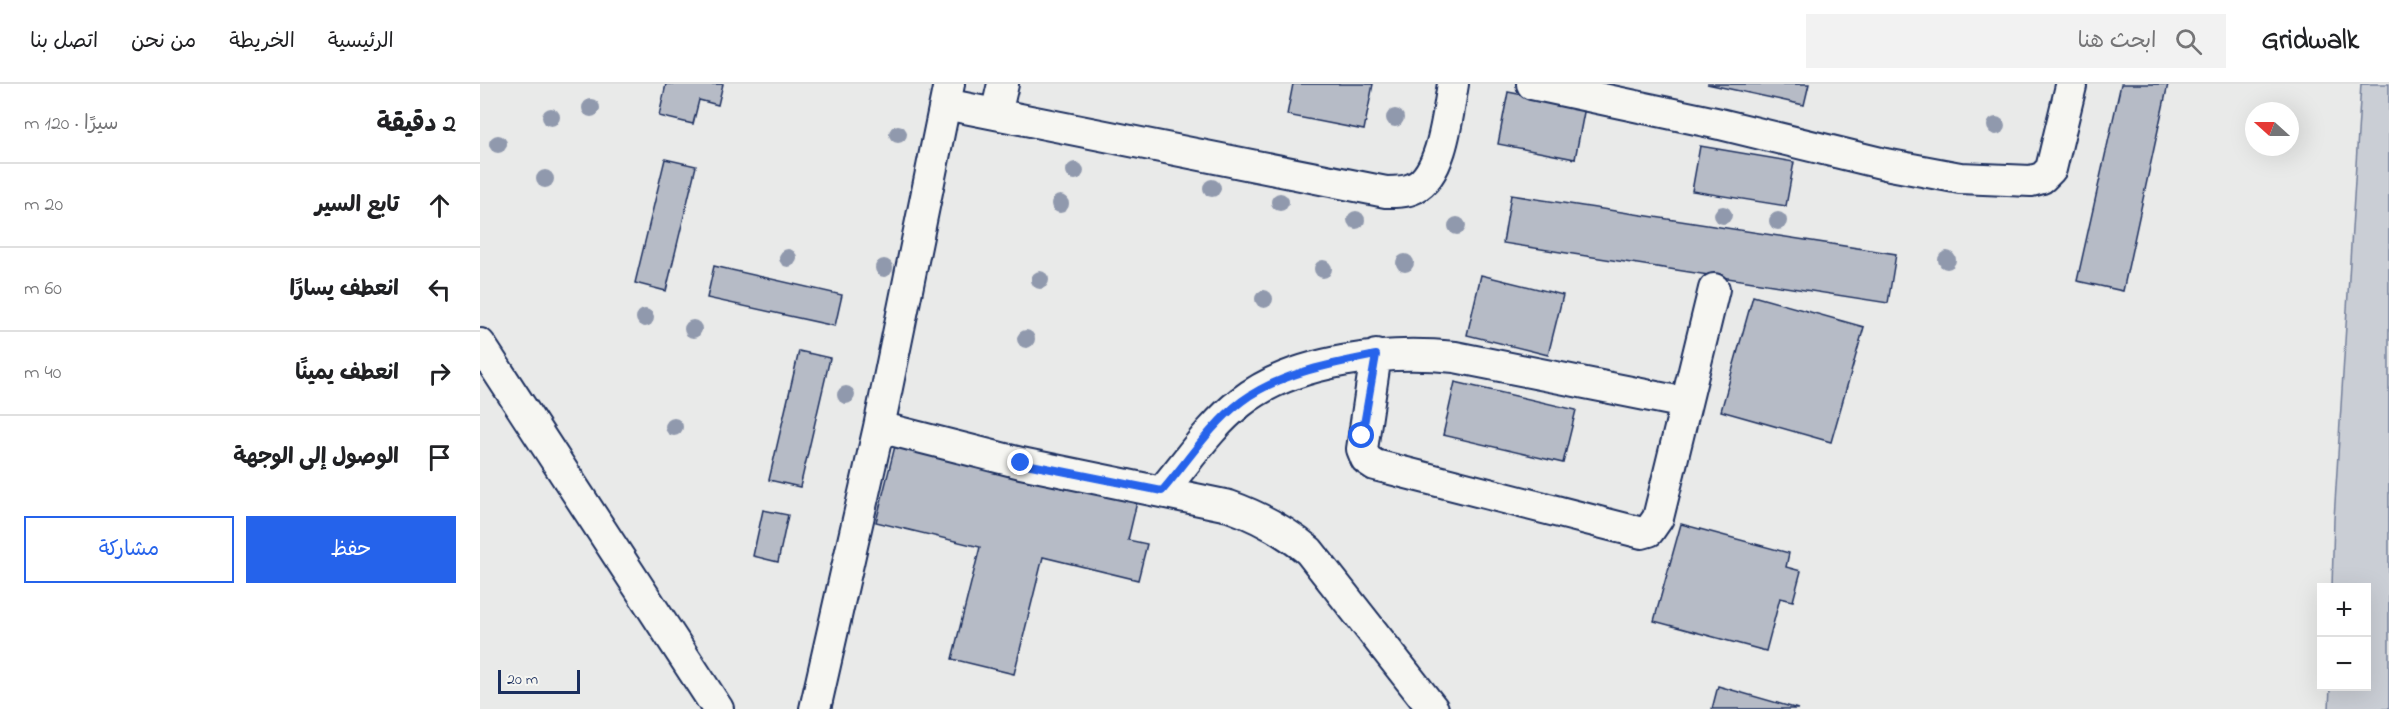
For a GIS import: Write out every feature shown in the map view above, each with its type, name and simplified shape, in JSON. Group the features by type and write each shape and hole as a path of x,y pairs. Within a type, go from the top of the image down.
{"lane":[{"path":"996,114 1003,84"},
{"path":"815,709 879,427 947,94 996,114 1386,192 1401,192 1416,188 1427,177 1436,161 1453,84"},
{"path":"1532,84 1709,121 1925,172 1960,178 2019,182 2042,177 2051,169 2071,86"},
{"path":"1376,355 1362,449 1366,459 1375,465 1642,533 1649,531 1658,518 1714,289"},
{"path":"480,344 718,709"},
{"path":"1162,491 1224,418 1240,402 1263,387 1334,363 1376,355 1418,353 1455,357 1686,403"},
{"path":"879,427 1021,463 1229,506 1259,516 1285,531 1309,551 1334,579 1433,709"}],"shaded area":[{"path":"2361,84 2389,84 2389,709 2329,709 2330,691 2371,691 2371,583 2332,583 2334,519"}],"building":[{"path":"666,84 723,84 718,105 699,100 693,124 659,116"},
{"path":"1293,84 1373,84 1364,130 1287,115"},
{"path":"1707,84 1809,84 1804,105"},
{"path":"2121,84 2168,84 2123,291 2077,281"},
{"path":"1508,92 1585,107 1575,159 1498,144"},
{"path":"1700,146 1794,162 1786,206 1692,191"},
{"path":"665,159 696,166 666,291 635,283"},
{"path":"1511,195 1896,254 1888,303 1503,243"},
{"path":"714,266 842,295 835,326 707,298"},
{"path":"1481,275 1563,295 1548,355 1467,335"},
{"path":"1753,296 1864,327 1831,442 1721,411"},
{"path":"799,351 830,358 800,487 769,480"},
{"path":"1455,382 1576,410 1563,463 1443,435"},
{"path":"896,442 1137,502 1128,540 1147,544 1138,580 1043,557 1014,674 952,659 980,547 876,522"},
{"path":"763,510 788,515 778,562 753,556"},
{"path":"1681,524 1789,553 1786,567 1801,571 1793,601 1780,598 1766,651 1654,621"},
{"path":"1718,686 1798,709 1712,709"}],"route":[{"path":"1021,463 1162,491 1216,426 1240,402 1263,387 1334,363 1376,355 1362,436"}]}
